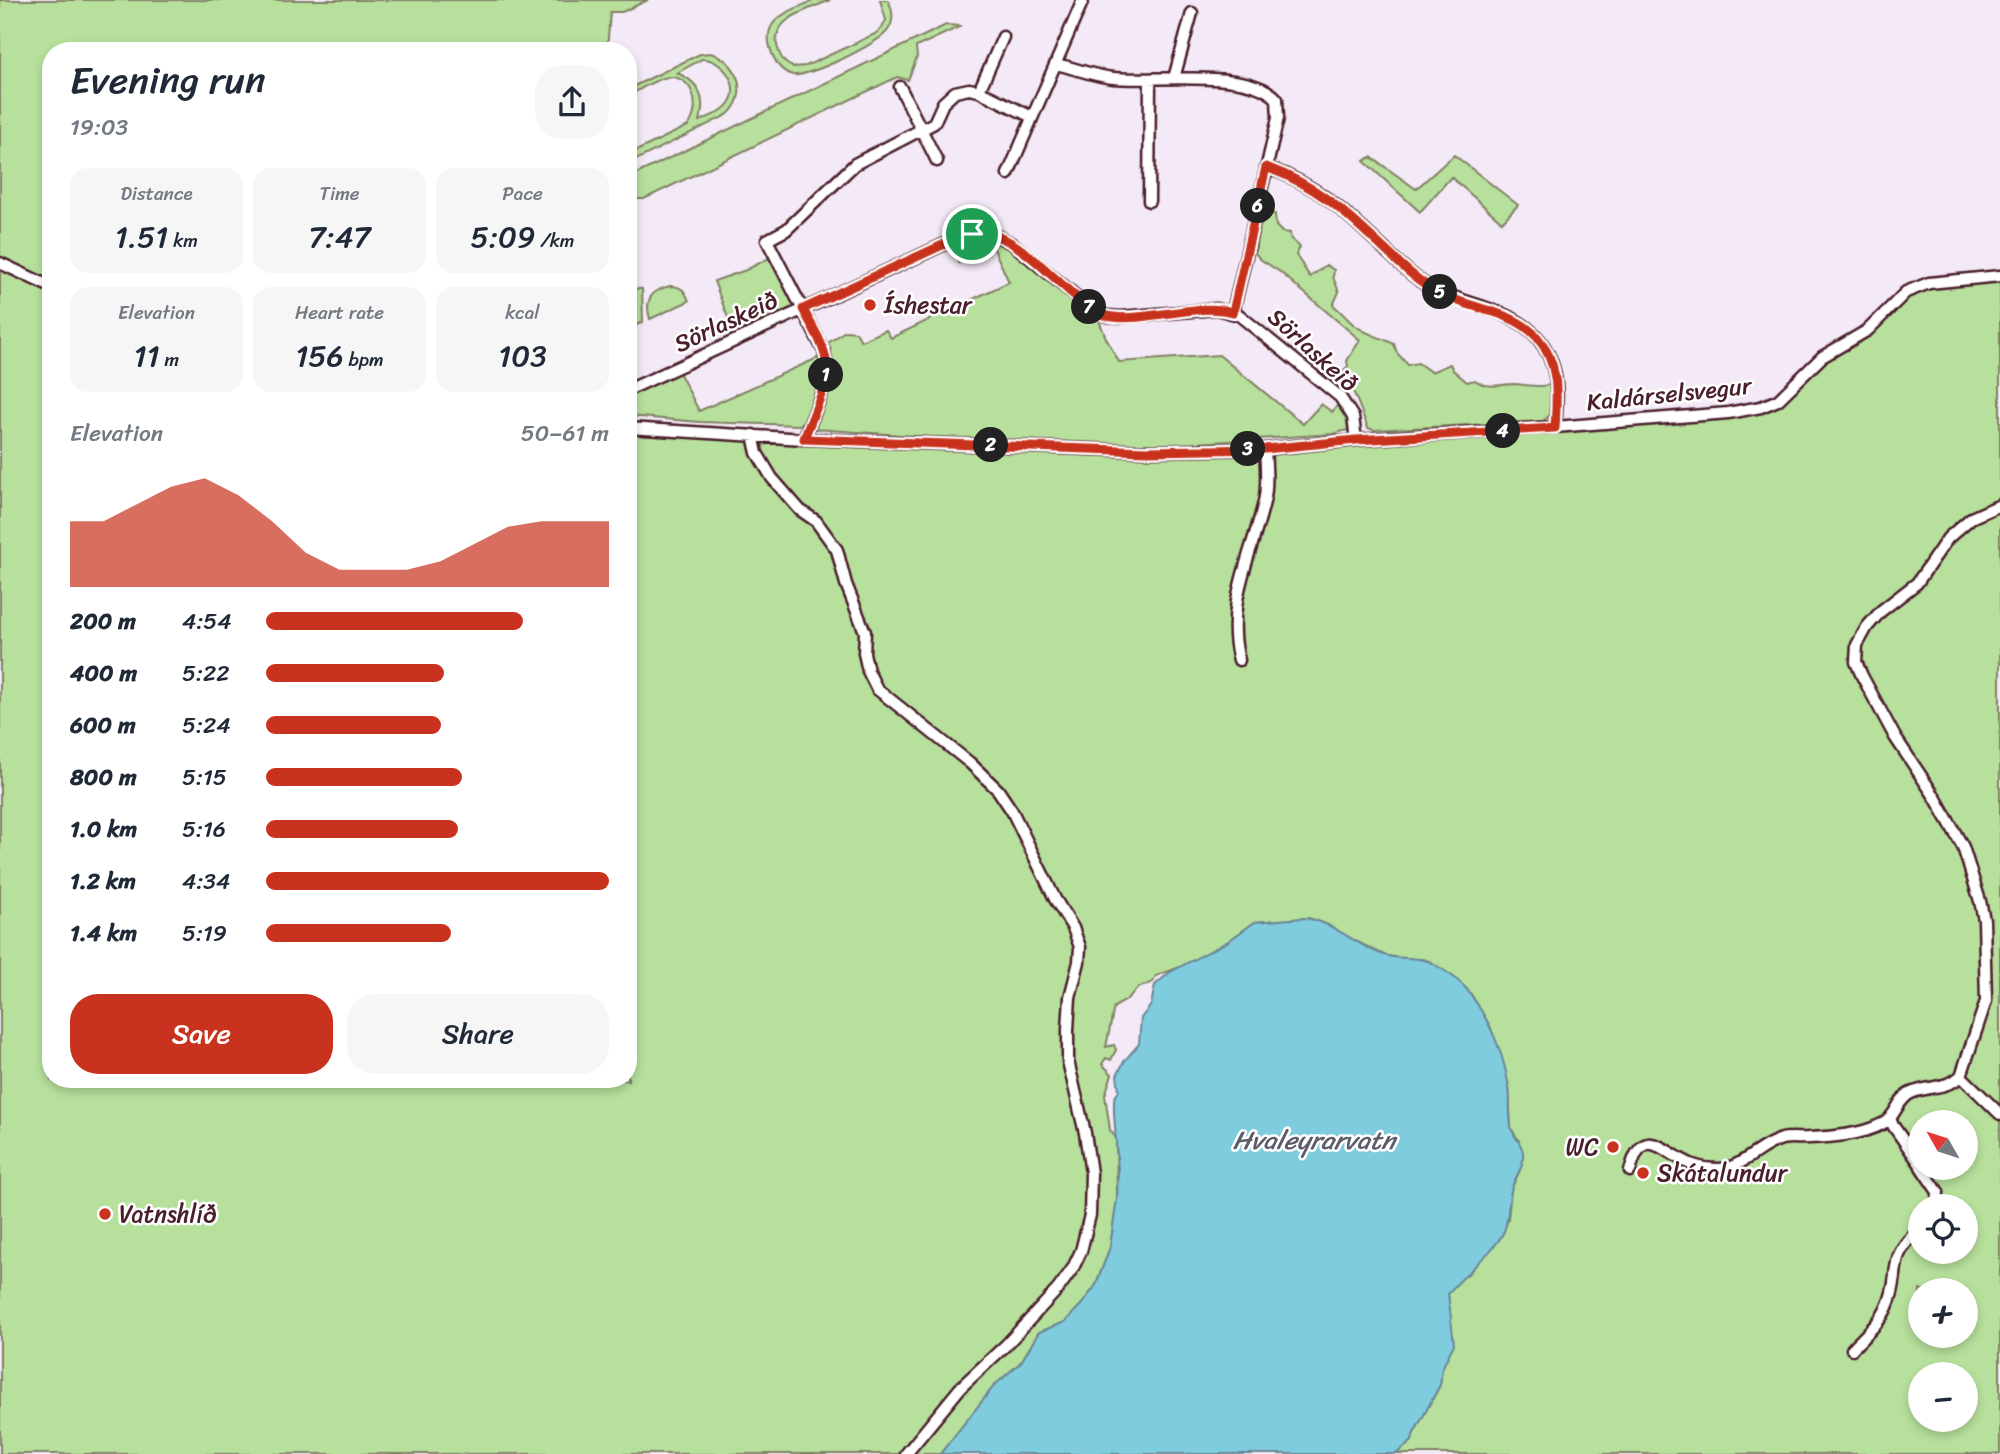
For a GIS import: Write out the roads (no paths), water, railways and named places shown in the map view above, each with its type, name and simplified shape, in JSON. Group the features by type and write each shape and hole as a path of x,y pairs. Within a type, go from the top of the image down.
{"street":[{"path":"1008,174 1083,0"},
{"path":"1174,78 1192,13"},
{"path":"979,91 1003,37"},
{"path":"1056,64 1110,78 1237,82 1269,91 1277,99 1278,118 1233,312"},
{"path":"1149,201 1150,80"},
{"path":"900,87 937,161"},
{"path":"803,309 767,240 786,230 855,164 934,123 943,103 955,92 969,89 979,91 1032,117"},
{"path":"1266,167 1322,193 1425,284 1457,300 1513,318 1527,328 1538,338 1554,367 1558,387 1555,428"},
{"name":"Sörlaskeið","path":"637,386 960,237 984,234 997,236 1013,244 1086,305 1101,314 1121,317 1216,309 1233,312 1251,322 1340,397 1353,417 1356,440"},
{"path":"0,263 42,283"},
{"name":"Kaldárselsvegur","path":"637,429 804,439 1121,450 1265,449 1728,413 1761,407 1778,400 1822,357 1868,330 1906,292 1929,283 2000,276"},
{"name":"Sörlaskeið","path":"803,309 824,351 827,363 823,388 804,439"},
{"path":"753,435 757,453 772,478 800,510 816,521 837,550 846,584 865,632 863,653 877,689 970,763 998,790 1012,811 1055,899 1073,928 1080,947 1070,997 1068,1061 1085,1133 1091,1173 1090,1215 1081,1251 1058,1289 1006,1345 961,1387 906,1454"},
{"path":"1239,660 1236,646 1237,600 1265,499 1265,449"},
{"path":"1630,1171 1636,1152 1647,1143 1665,1148 1692,1165 1722,1169 1779,1140 1866,1130 1884,1124 1899,1104 1912,1093 1944,1086 1961,1076 1986,1001 1984,920 1980,901 1963,847 1935,797 1895,737 1862,676 1856,662 1857,645 1867,627 1881,611 1917,583 1948,538 1971,518 2000,505"},
{"path":"1961,1076 2000,1114"},
{"path":"1890,1118 1908,1147"},
{"path":"1852,1349 1887,1308 1894,1283 1896,1258 1908,1240"}],"water":[{"name":"Hvaleyrarvatn","path":"1302,918 1323,923 1384,955 1429,962 1464,986 1484,1016 1500,1051 1509,1088 1511,1125 1523,1150 1500,1239 1448,1294 1454,1344 1442,1368 1440,1385 1412,1441 1396,1454 940,1454 995,1385 1021,1362 1039,1332 1065,1322 1096,1285 1110,1247 1117,1199 1114,1099 1119,1090 1117,1075 1125,1060 1139,1044 1141,1018 1151,1005 1155,985 1170,972 1227,942 1255,922"}],"place":[{"name":"Íshestar","path":"870,305"},
{"name":"WC","path":"1613,1147"},
{"name":"Skátalundur","path":"1643,1173"},
{"name":"Vatnshlíð","path":"105,1214"}]}
